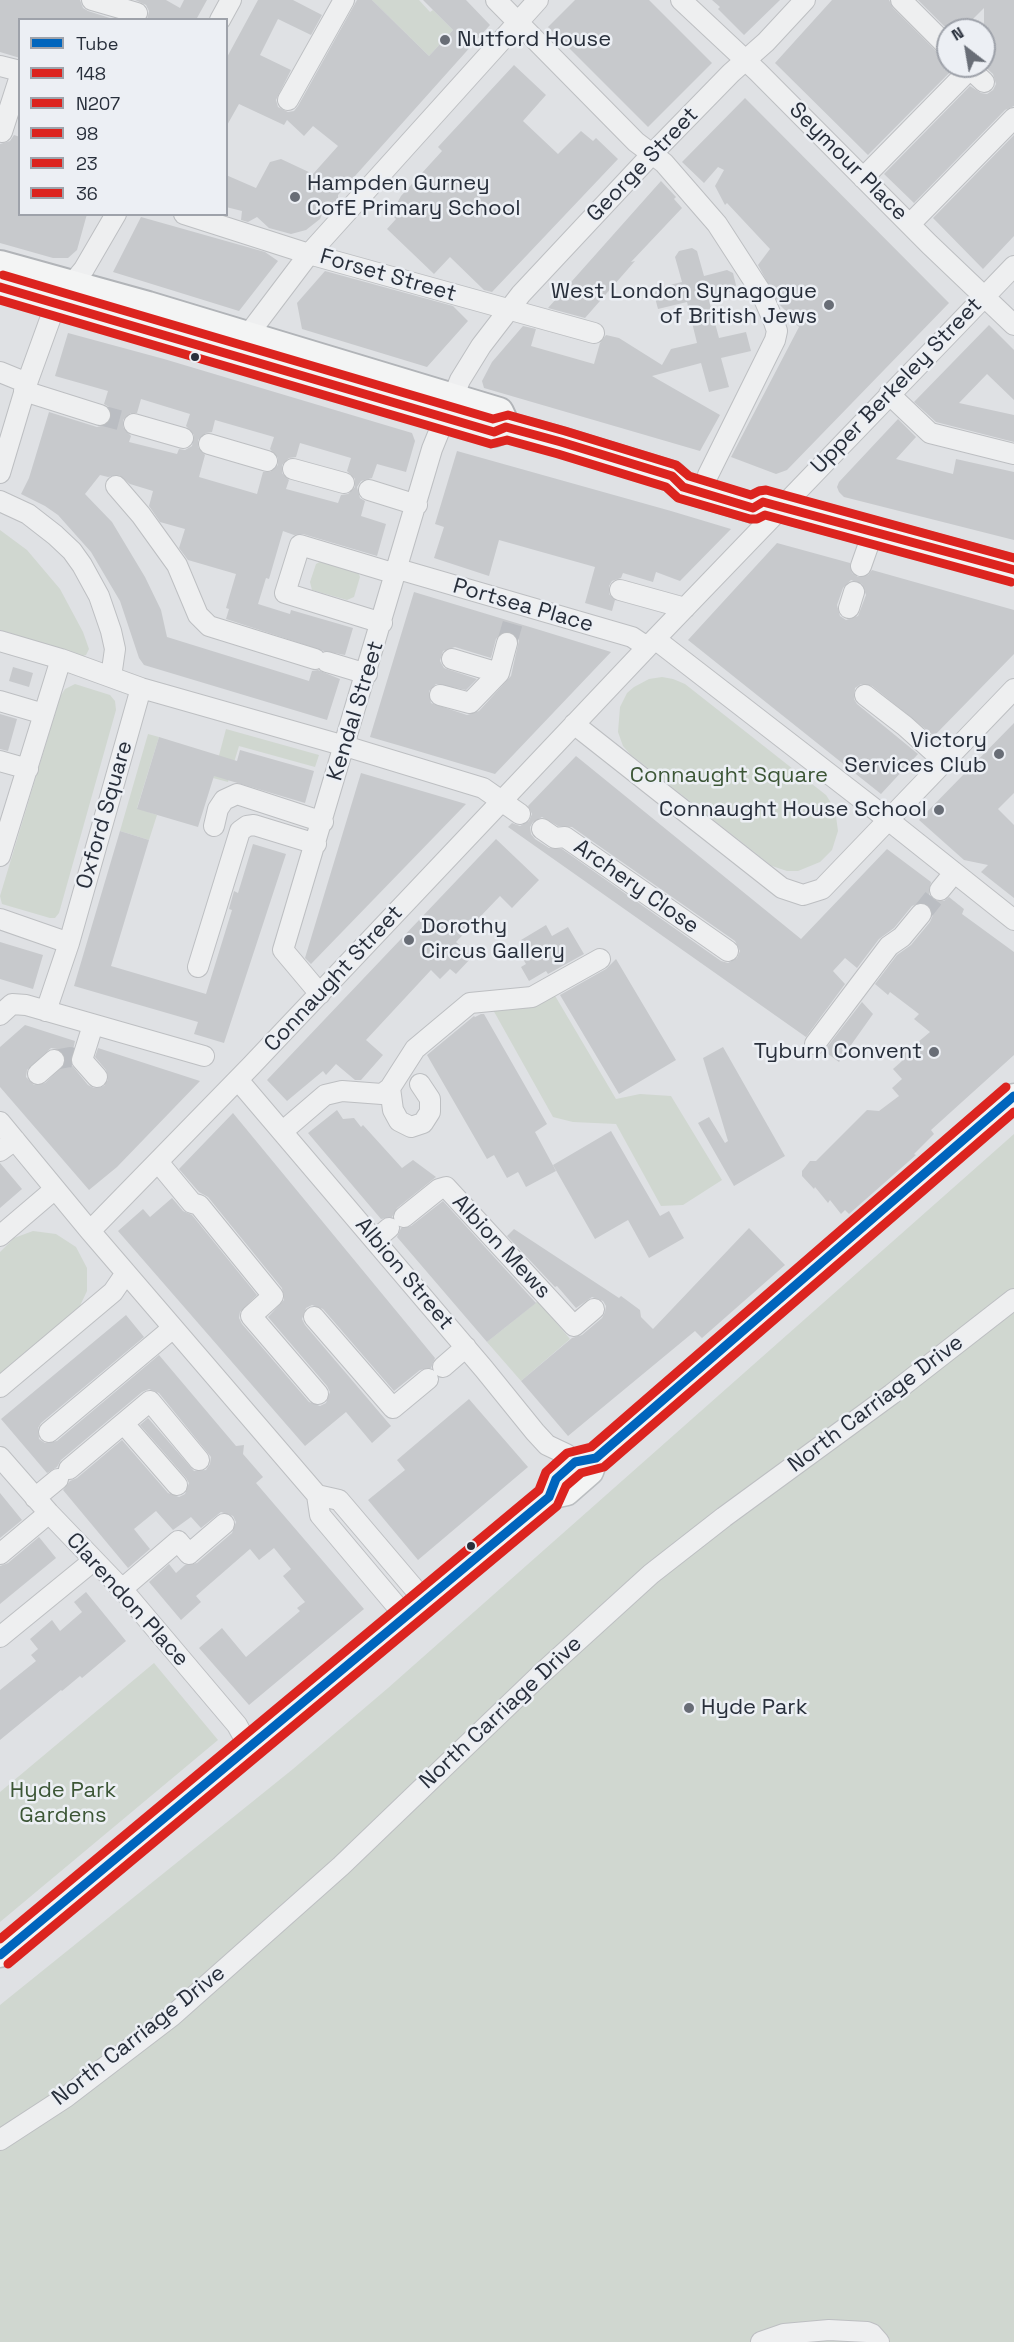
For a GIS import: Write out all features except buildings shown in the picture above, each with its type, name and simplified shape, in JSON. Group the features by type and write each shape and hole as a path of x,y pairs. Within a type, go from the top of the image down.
{"highway":[{"path":"0,265 64,294 230,356 448,407 499,412 506,427 672,476 683,487 753,508 772,505 1014,570"},
{"path":"0,287 64,294 247,336 448,407"},
{"path":"672,476 689,470 760,490 772,505"}],"main road":[{"path":"0,1955 549,1497 556,1479 586,1460 768,1311 1014,1096"}],"street":[{"path":"92,0 137,13"},
{"path":"221,18 231,0"},
{"path":"288,100 344,0"},
{"path":"496,0 636,142 662,161 717,224 761,292 777,331 775,340 708,475"},
{"path":"247,336 309,254 538,0"},
{"name":"Seymour Place","path":"681,0 746,60 1014,325"},
{"path":"901,0 936,35"},
{"name":"George Street","path":"448,407 472,358 509,310 652,154 746,60 795,3"},
{"path":"0,66 18,70"},
{"path":"863,178 968,78"},
{"path":"2,132 18,82"},
{"path":"910,224 1014,118"},
{"path":"0,473 5,436 64,294 94,254 115,216"},
{"name":"Forset Street","path":"189,216 309,254 594,333"},
{"name":"Upper Berkeley Street","path":"772,505 889,394 1014,266"},
{"path":"0,372 25,387 100,415"},
{"path":"889,394 930,432 1014,454"},
{"name":"Kendal Street","path":"320,994 283,950 323,822 431,453 448,407"},
{"path":"134,424 183,438"},
{"path":"208,444 267,461"},
{"path":"292,468 344,483"},
{"path":"116,486 141,515 177,565 198,615 209,626 367,674"},
{"path":"369,490 417,505"},
{"path":"0,501 28,514 56,535 72,550 82,565 99,596 111,631 115,649 111,677"},
{"path":"772,505 685,608 574,724 782,888 796,894 810,894 822,889 1014,688"},
{"path":"861,566 873,532"},
{"name":"Portsea Place","path":"382,623 285,593 300,544 397,572 516,614 632,637 651,643"},
{"path":"620,590 685,608"},
{"path":"0,641 61,659 141,688 483,788 520,814"},
{"path":"440,694 470,703 499,673 507,643"},
{"path":"651,643 889,820 954,873 1010,910"},
{"path":"0,856 61,659"},
{"path":"452,659 499,673"},
{"name":"Oxford Square","path":"46,1011 69,943 141,688"},
{"path":"866,695 945,762"},
{"path":"0,701 45,714"},
{"name":"Connaught Street","path":"90,1231 238,1080 574,724"},
{"path":"0,760 28,769"},
{"path":"214,826 218,809 224,800 237,794 323,822"},
{"path":"198,967 240,831 247,826 254,825 316,844"},
{"name":"Archery Close","path":"542,829 555,838 565,837 728,951"},
{"path":"940,890 954,873"},
{"path":"815,1044 889,946 902,937 921,914"},
{"path":"0,919 69,943"},
{"path":"283,1131 325,1095 342,1091 382,1094 390,1088 415,1049 470,1003 532,997 600,959"},
{"path":"0,1015 12,1004 26,1005 204,1056"},
{"path":"93,1025 82,1060 97,1077"},
{"path":"38,1074 54,1060"},
{"name":"Albion Street","path":"238,1080 283,1131 389,1228 466,1347 547,1445 586,1460"},
{"path":"390,1088 393,1110 399,1121 411,1126 423,1123 430,1112 430,1099 420,1084"},
{"path":"0,1122 7,1146 55,1189 317,1495 320,1515 405,1616"},
{"path":"158,1162 192,1203 199,1205 273,1296 251,1316 318,1394"},
{"name":"Albion Mews","path":"389,1228 439,1189 446,1187 574,1326 594,1309"},
{"path":"0,1236 55,1189"},
{"path":"0,1387 113,1292 126,1273"},
{"name":"North Carriage Drive","path":"0,2140 66,2097 172,2016 341,1866 485,1726 651,1574 724,1517 892,1394 1014,1299"},
{"path":"315,1317 393,1408 466,1347"},
{"path":"49,1432 173,1328"},
{"path":"35,1498 150,1401 199,1460"},
{"path":"124,1424 177,1485"},
{"name":"Clarendon Place","path":"0,1456 35,1498 122,1589 237,1725 249,1747"},
{"path":"317,1495 339,1500 424,1600"},
{"path":"0,1554 49,1513"},
{"path":"122,1589 178,1541 189,1554 224,1524"},
{"path":"0,1637 93,1561"},
{"path":"761,2342 784,2334 829,2330 867,2332 879,2342"}],"green space":[{"path":"372,0 419,0 453,30 429,56"},
{"path":"0,530 27,550 60,589 83,632 89,649 86,655 0,630"},
{"path":"323,560 358,572 360,577 354,597 347,600 312,590 310,582 316,564"},
{"name":"Connaught Square","path":"662,677 685,684 826,795 835,809 838,831 832,850 820,862 798,871 787,871 772,866 630,754 623,746 618,732 620,707 627,693 649,679"},
{"path":"75,684 110,695 115,701 116,710 59,913 55,918 50,918 2,904 0,896 60,697 65,689"},
{"path":"226,729 319,755 315,767 239,746 228,782 213,778"},
{"path":"148,734 159,737 137,808 157,815 149,840 120,831"},
{"path":"554,994 616,1099 640,1094 671,1096 722,1180 683,1205 661,1206 616,1124 573,1122 553,1117 492,1008"},
{"name":"Hyde Park","path":"1014,1134 1014,2342 0,2342 0,2005 293,1769 388,1688"},
{"path":"33,1231 56,1234 76,1247 87,1268 87,1291 78,1310 0,1376 0,1252 14,1238"},
{"path":"538,1301 570,1339 521,1381 487,1342"},
{"name":"Hyde Park Gardens","path":"154,1663 218,1740 0,1922 0,1792"}],"tunnel":[{"path":"100,415 134,424"},
{"path":"507,643 513,622"},
{"path":"921,914 940,890"},
{"path":"54,1060 70,1057 82,1060"}],"transit line":[{"name":"36","path":"3,275 493,419 508,415 565,431 676,465 689,476 751,495 766,490 1014,558"},
{"name":"98","path":"0,287 494,432 506,427 561,442 672,476 683,487 753,508 763,502 1014,570"},
{"name":"23","path":"0,300 491,444 507,440 558,454 666,487 678,498 750,519 757,519 765,515 1011,582"},
{"name":"N207","path":"0,1939 539,1490 546,1472 567,1453 591,1447 1006,1087"},
{"name":"Tube","path":"0,1955 549,1497 556,1479 575,1462 596,1458 1014,1096"},
{"name":"148","path":"8,1964 557,1506 566,1486 581,1473 604,1467 1014,1112"}],"place":[{"name":"Nutford House","path":"445,40"},
{"name":"Hampden Gurney CofE Primary School","path":"295,197"},
{"name":"West London Synagogue of British Jews","path":"829,305"},
{"name":"Victory Services Club","path":"999,754"},
{"name":"Connaught House School","path":"939,810"},
{"name":"Dorothy Circus Gallery","path":"409,940"},
{"name":"Tyburn Convent","path":"934,1052"},
{"name":"Hyde Park","path":"689,1708"}]}
